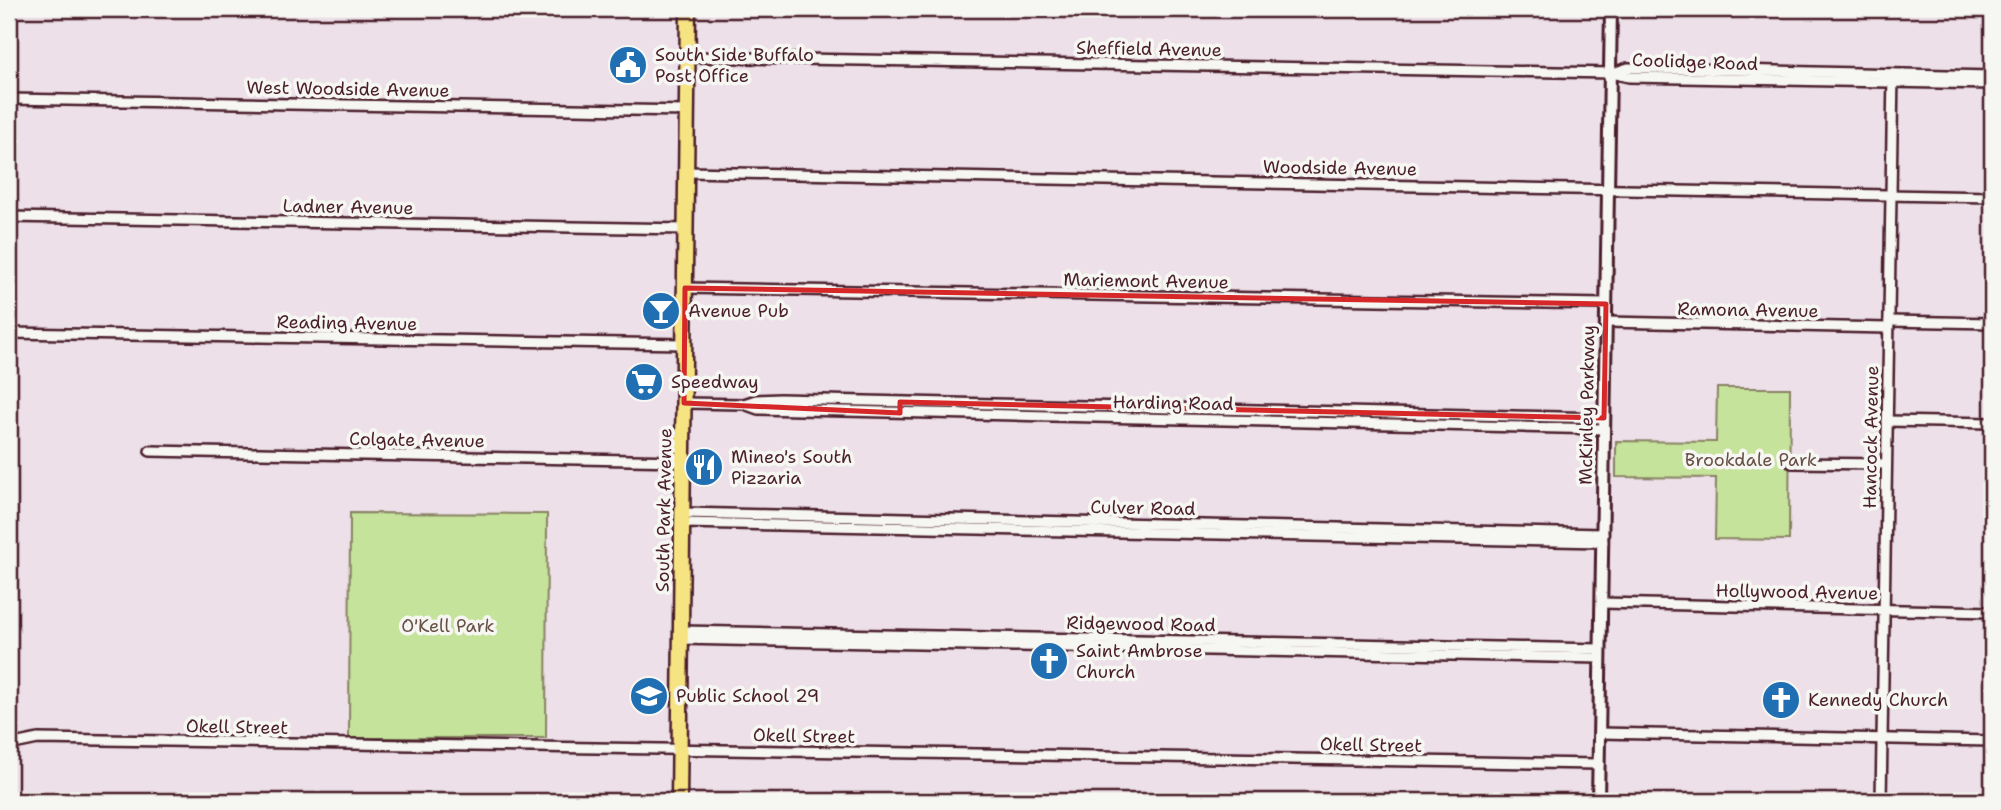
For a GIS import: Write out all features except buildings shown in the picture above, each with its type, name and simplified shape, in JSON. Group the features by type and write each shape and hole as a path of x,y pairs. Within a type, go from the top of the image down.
{"main road":[{"name":"South Park Avenue","path":"679,801 688,9"}],"street":[{"name":"McKinley Parkway","path":"1598,801 1611,9"},
{"name":"Sheffield Avenue","path":"688,57 1611,73"},
{"name":"Coolidge Road","path":"1611,73 1628,68 1992,84"},
{"name":"Coolidge Road","path":"1893,78 1992,76"},
{"name":"Hancock Avenue","path":"1881,801 1893,78"},
{"name":"West Woodside Avenue","path":"9,99 687,111"},
{"name":"Woodside Avenue","path":"687,172 1992,197"},
{"name":"Ladner Avenue","path":"9,217 686,229"},
{"name":"Mariemont Avenue","path":"685,288 1606,304"},
{"name":"Ramona Avenue","path":"1606,322 1889,325 1992,323"},
{"name":"Reading Avenue","path":"9,333 685,344"},
{"name":"Harding Road","path":"744,404 756,400 1390,412 1488,415 1604,424"},
{"path":"900,402 900,413"},
{"name":"Harding Road","path":"684,403 744,404 758,409 1000,416 1487,425 1604,424"},
{"path":"1000,404 1000,416"},
{"path":"1095,417 1096,406"},
{"path":"1194,408 1194,419"},
{"path":"1294,410 1294,421"},
{"path":"1390,412 1390,423"},
{"path":"1487,425 1488,415"},
{"path":"1887,421 1992,423"},
{"name":"Colgate Avenue","path":"150,451 683,461"},
{"path":"1792,463 1886,464"},
{"name":"Culver Road","path":"683,518 1603,538"},
{"name":"Hollywood Avenue","path":"1602,603 1992,612"},
{"name":"Ridgewood Road","path":"682,635 1600,654"},
{"path":"1599,733 1992,741"},
{"name":"Okell Street","path":"9,745 38,739 1599,764"}],"highlighted area":[{"path":"685,288 1606,304 1604,418 900,402 900,413 684,403"}],"green space":[{"name":"Brookdale Park","path":"1717,388 1790,388 1789,540 1715,539 1716,478 1616,477 1616,441 1716,442"},
{"name":"O'Kell Park","path":"350,513 547,514 546,738 349,738"}],"place":[{"name":"South Side Buffalo Post Office","path":"628,65"},
{"name":"Avenue Pub","path":"661,311"},
{"name":"Speedway","path":"644,382"},
{"name":"Mineo's South Pizzaria","path":"704,467"},
{"name":"Saint Ambrose Church","path":"1049,661"},
{"name":"Public School 29","path":"649,696"},
{"name":"Kennedy Church","path":"1781,700"}]}
